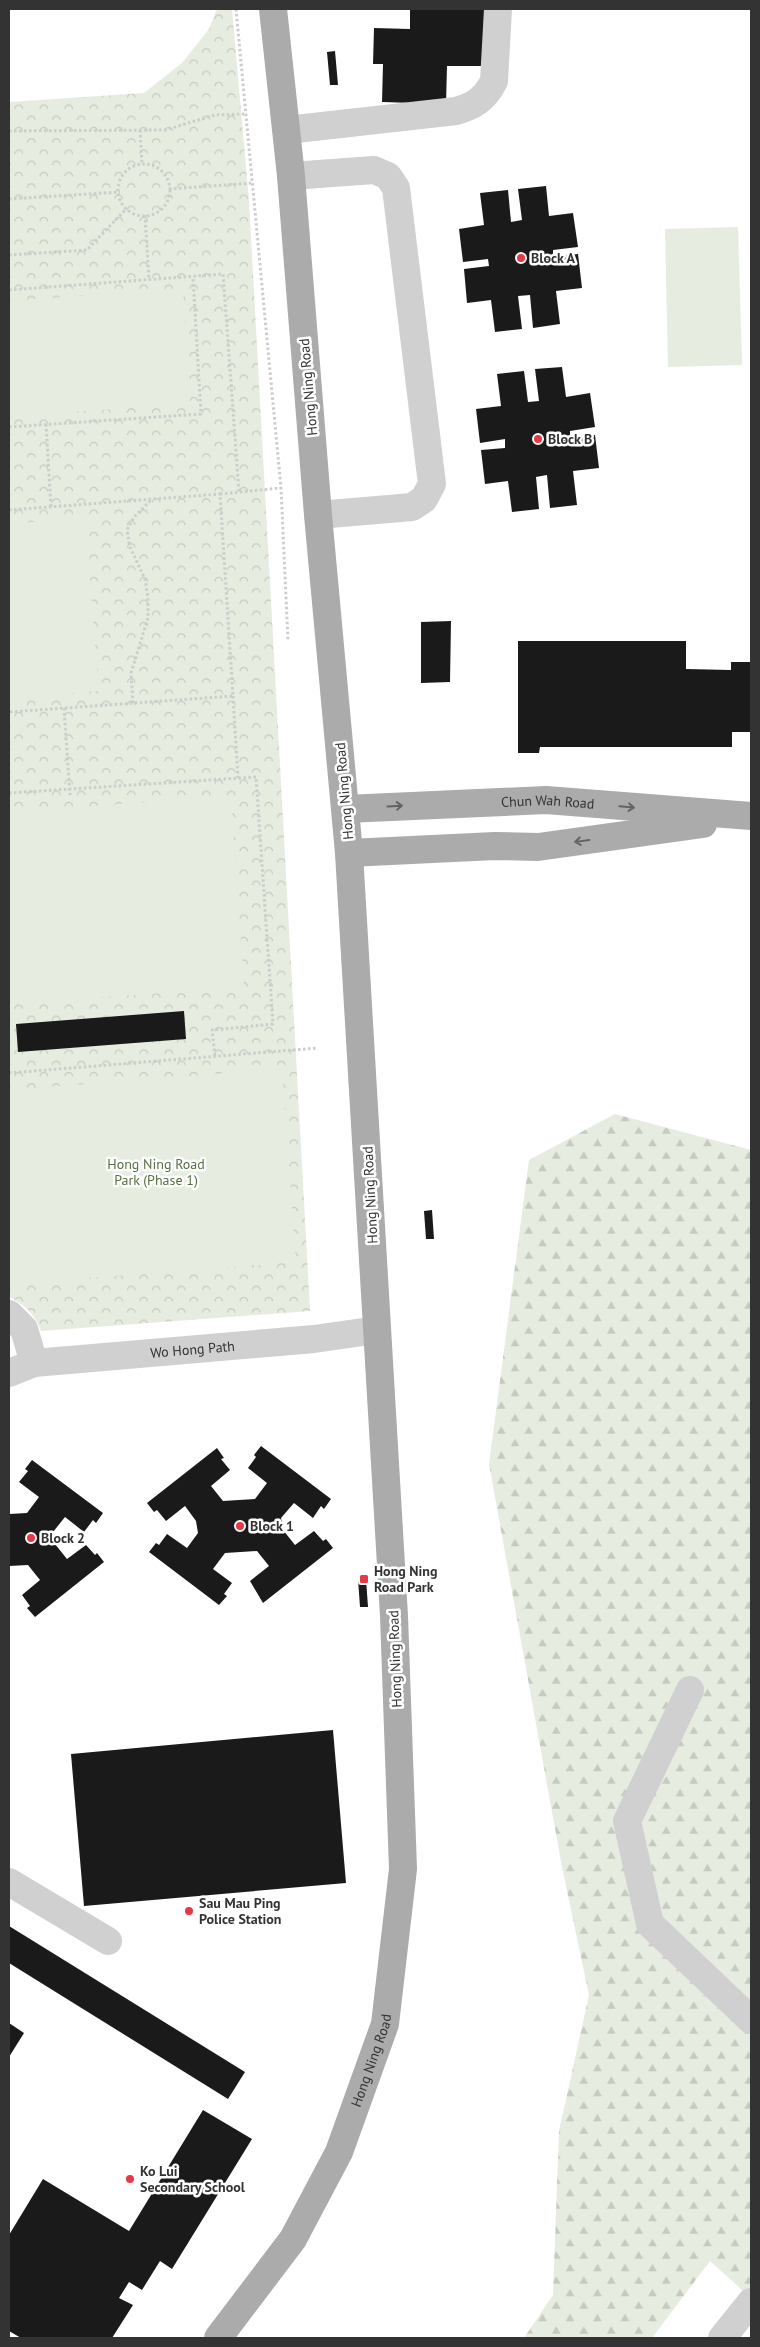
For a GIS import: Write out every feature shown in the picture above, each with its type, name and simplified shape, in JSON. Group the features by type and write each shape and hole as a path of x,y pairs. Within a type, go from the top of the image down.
{"main road":[{"name":"Hong Ning Road","path":"218,2338 293,2239 335,2161 385,2024 403,1869 394,1616 346,809 318,515 287,130 273,9"},
{"name":"Chun Wah Road","path":"346,809 546,800 751,817"},
{"name":"Chun Wah Road","path":"349,853 495,846 538,847 751,817"}],"street":[{"path":"287,130 456,111 475,104 489,91 494,81 498,9"},
{"path":"291,176 374,170 388,176 396,188 432,484 424,499 412,507 318,515"},
{"path":"9,1314 24,1330 34,1363"},
{"name":"Wo Hong Path","path":"9,1373 34,1363 314,1339 378,1330"},
{"path":"690,1690 627,1821 650,1924 751,2020"},
{"path":"9,1882 108,1942"},
{"path":"722,2338 751,2302"}],"path":[{"path":"236,9 281,488 288,641"},
{"path":"9,131 165,130 215,115 247,114"},
{"path":"140,130 142,165"},
{"path":"154,165 169,179 169,189 170,200 155,214 135,216 120,202 119,181 133,166 154,165"},
{"path":"169,189 253,183"},
{"path":"9,199 120,192"},
{"path":"9,255 87,250 126,208"},
{"path":"145,215 149,280"},
{"path":"9,290 223,274 239,492"},
{"path":"9,427 201,414 192,277"},
{"path":"46,424 51,507"},
{"path":"9,510 281,488"},
{"path":"220,494 238,778"},
{"path":"133,703 131,673 148,618 148,598 145,579 130,547 128,530 134,517 152,499"},
{"path":"9,712 232,696"},
{"path":"64,708 70,795"},
{"path":"9,793 256,777 273,1024 212,1030 215,1057"},
{"path":"9,1073 318,1048"}],"green space":[{"name":"Hong Ning Road Park (Phase 1)","path":"217,9 232,9 249,201 310,1311 41,1331 29,1311 9,1297 9,102 144,93 182,63 209,29"},
{"path":"738,227 742,365 668,367 665,229"},
{"path":"183,289 190,404 9,416 9,301"},
{"path":"85,518 99,691 9,699 9,524"},
{"path":"231,796 244,987 9,1004 9,812"},
{"path":"282,1069 296,1262 9,1284 9,1090"},
{"path":"615,1114 751,1150 751,2298 710,2261 652,2338 524,2338 553,2295 559,2131 589,1995 562,1867 489,1464 529,1160"}],"building":[{"path":"410,9 487,9 486,66 447,66 446,104 382,102 383,64 373,64 374,28 410,29"},
{"path":"335,51 338,85 330,85 327,52"},
{"name":"Block A","path":"546,186 549,216 573,213 578,247 553,250 553,257 578,254 582,288 556,291 560,324 533,328 530,295 518,296 522,329 495,332 491,300 467,303 464,269 489,266 488,259 463,262 459,229 484,225 480,193 508,190 511,222 522,220 518,189"},
{"name":"Block B","path":"562,367 566,397 590,393 595,427 570,431 570,438 595,435 599,468 573,471 577,505 550,508 547,475 536,477 539,509 512,512 508,481 485,484 481,450 505,448 505,439 480,443 476,409 501,406 497,374 524,371 528,402 539,401 535,369"},
{"path":"451,621 450,682 421,683 421,622"},
{"path":"518,641 686,641 686,669 731,670 731,662 751,662 751,732 732,732 732,747 540,747 539,753 518,753"},
{"path":"184,1011 186,1039 18,1052 16,1024"},
{"path":"432,1210 434,1239 426,1239 424,1211"},
{"name":"Block 1","path":"261,1446 331,1499 324,1509 321,1506 313,1518 294,1503 281,1518 283,1530 295,1545 314,1531 323,1541 326,1539 333,1548 263,1603 250,1581 269,1566 257,1551 225,1553 213,1569 232,1583 224,1594 227,1596 219,1605 149,1552 156,1543 159,1545 167,1534 187,1548 198,1533 196,1521 185,1506 166,1521 157,1510 154,1512 147,1503 217,1448 224,1458 221,1459 230,1470 211,1486 223,1501 255,1499 267,1483 248,1468"},
{"name":"Block 2","path":"32,1460 103,1513 96,1523 93,1520 84,1532 65,1517 53,1532 55,1544 67,1559 86,1545 95,1555 97,1553 104,1562 35,1617 27,1608 30,1606 22,1595 40,1580 28,1565 9,1566 9,1514 27,1513 39,1497 19,1482 28,1471 25,1469"},
{"path":"358,1579 366,1579 368,1607 360,1607"},
{"path":"333,1730 346,1883 84,1906 71,1754"},
{"path":"9,1926 245,2072 228,2099 9,1963"},
{"path":"9,2023 24,2033 9,2057"},
{"path":"203,2110 252,2139 172,2269 160,2261 142,2290 129,2282 119,2298 133,2305 112,2338 21,2338 9,2331 9,2235 43,2179 129,2231"}],"place":[{"name":"Block A","path":"521,258"},
{"name":"Block B","path":"538,439"},
{"name":"Block 1","path":"240,1526"},
{"name":"Block 2","path":"31,1538"},
{"name":"Hong Ning Road Park","path":"364,1579"},
{"name":"Sau Mau Ping Police Station","path":"189,1911"},
{"name":"Ko Lui Secondary School","path":"130,2179"}]}
